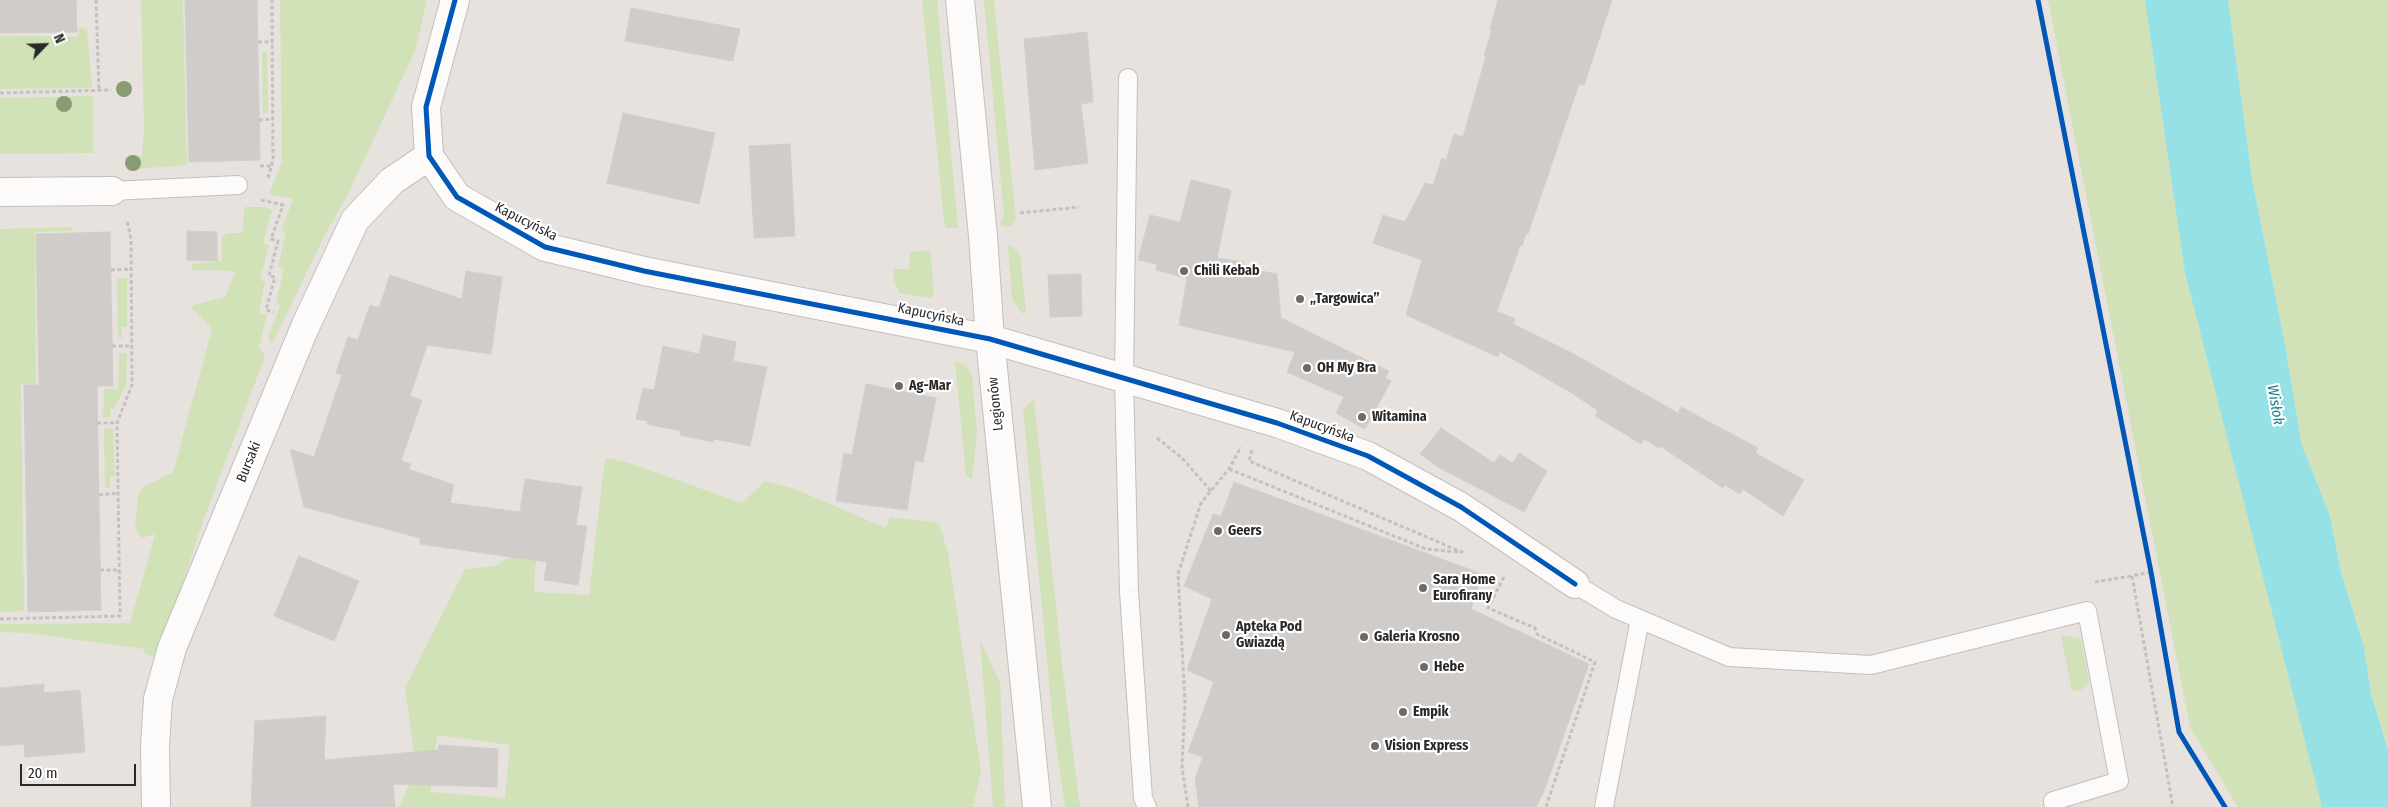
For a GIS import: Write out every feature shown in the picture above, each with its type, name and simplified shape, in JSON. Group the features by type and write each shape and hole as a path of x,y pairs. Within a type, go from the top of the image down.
{"street":[{"path":"429,156 426,107 455,0"},
{"name":"Legionów","path":"960,0 983,236 990,339 1037,807"},
{"name":"Kapucyńska","path":"429,156 457,197 545,247 644,270 990,339 1277,423 1368,456 1461,506 1575,584"},
{"name":"Bursaki","path":"156,807 155,746 158,699 172,648 301,335 355,220 392,181 429,156"},
{"path":"0,192 112,192"}],"lane":[{"path":"1128,78 1124,379 1129,592 1142,798 1147,807"},
{"path":"112,192 238,185"},
{"path":"1575,584 1616,609 1730,657 1871,665 2087,611 2119,781 2053,801 2054,807"},
{"path":"1604,807 1640,619"}],"path":[{"path":"96,0 98,91"},
{"path":"266,183 273,160 272,0"},
{"path":"258,42 273,42"},
{"path":"0,93 111,90"},
{"path":"259,120 274,119"},
{"path":"263,192 260,200 283,205 271,239 278,241 269,276 275,277 266,310 274,311 271,320"},
{"path":"1020,213 1079,207"},
{"path":"0,619 120,616 117,423 132,385 131,239 126,216"},
{"path":"110,270 131,269"},
{"path":"112,346 132,346"},
{"path":"97,423 117,423"},
{"path":"1156,431 1157,440 1182,458 1211,490"},
{"path":"1188,807 1182,767 1185,703 1178,574 1201,503 1229,469 1243,443"},
{"path":"1254,445 1250,461 1469,555"},
{"path":"1229,469 1426,549 1462,552"},
{"path":"99,495 118,493"},
{"path":"100,570 119,570"},
{"path":"2089,583 2151,572"},
{"path":"1506,573 1488,608 1535,628 1537,634 1595,662 1546,807"},
{"path":"2132,576 2173,807"}],"green space":[{"path":"141,0 183,0 187,165 135,169 127,162 142,155 144,129"},
{"path":"280,0 427,0 415,51 347,196 325,235 272,344 268,339 280,305 276,303 284,268 278,267 286,232 281,231 293,199 269,194 282,161"},
{"path":"922,0 937,0 958,228 946,228 944,222"},
{"path":"984,0 994,0 1016,218 1013,225 1008,227 1001,226 1000,223 1004,216"},
{"path":"2048,0 2145,0 2185,273 2323,807 2238,807 2190,727"},
{"path":"2228,0 2388,0 2388,750 2371,694 2364,647 2341,572 2330,516 2301,443 2285,345 2252,179"},
{"path":"79,28 87,29 92,88 0,89 0,36 78,36"},
{"path":"262,52 267,52 268,113 263,113"},
{"path":"93,96 93,153 0,154 0,98"},
{"path":"244,207 265,207 272,210 263,243 269,246 260,280 265,282 259,313 267,315 259,347 265,356 202,524 161,650 155,656 145,655 144,649 28,633 0,632 0,624 130,623 155,534 142,538 135,528 138,497 142,488 173,472 212,329 190,306 225,297 235,272 192,270 192,264 222,261 222,237 227,233 243,233"},
{"path":"73,227 72,231 35,232 36,384 21,384 24,611 0,612 0,229"},
{"path":"1008,246 1013,247 1020,254 1026,312 1023,314 1012,299"},
{"path":"930,250 934,294 931,298 899,293 894,280 893,269 909,269 910,252"},
{"path":"117,278 127,278 127,327 122,327 122,338 118,338"},
{"path":"119,353 127,353 126,385 114,409 111,408 110,417 103,417 104,389 118,389"},
{"path":"955,361 966,366 972,375 977,432 972,479 966,476"},
{"path":"1034,399 1062,664 1080,807 1065,807 1053,724 1023,410"},
{"path":"113,428 115,476 110,476 110,488 105,488 104,429"},
{"path":"605,458 626,462 742,503 765,481 795,489 886,528 890,517 939,523 948,553 981,771 973,807 400,807 416,767 405,688 465,569 495,566 537,539 534,592 589,595","holes":["437,735 510,745 505,798 430,792"]},
{"path":"2061,635 2081,639 2089,682 2081,690 2072,691"},
{"path":"980,641 1000,682 1005,807 993,807"}],"water":[{"name":"Wisłok","path":"2145,0 2228,0 2252,179 2285,345 2301,443 2330,516 2341,572 2364,647 2371,694 2388,750 2388,807 2322,807 2185,273"}],"building":[{"path":"0,0 76,0 77,32 0,33"},
{"path":"185,0 257,0 260,160 189,162"},
{"path":"1498,0 1612,0 1584,85 1579,84 1528,234 1526,233 1522,246 1520,246 1497,311 1515,319 1513,324 1572,353 1678,413 1681,407 1758,448 1755,453 1804,480 1783,516 1743,489 1740,494 1725,485 1723,488 1660,446 1659,448 1644,439 1641,444 1595,416 1598,411 1572,393 1500,352 1498,357 1406,315 1422,260 1373,243 1383,215 1405,222 1425,183 1433,185 1442,158 1446,160 1454,134 1463,137 1486,56 1484,56"},
{"path":"631,8 740,29 733,61 625,41"},
{"path":"1087,32 1093,102 1081,104 1088,163 1035,170 1024,39"},
{"path":"623,113 715,133 699,204 607,183"},
{"path":"790,144 795,236 754,238 749,146"},
{"path":"1191,180 1231,190 1217,258 1244,262 1244,268 1277,274 1281,318 1389,371 1385,378 1391,381 1365,429 1336,413 1344,397 1287,372 1295,352 1179,325 1187,278 1156,270 1157,264 1138,260 1150,215 1180,222"},
{"path":"187,231 217,232 217,261 187,260"},
{"path":"110,232 113,386 97,386 101,610 28,612 24,385 39,385 36,234"},
{"path":"466,271 502,277 491,354 427,345 410,396 422,400 401,461 411,464 409,469 454,485 450,503 520,512 525,479 582,487 576,525 587,526 578,585 544,580 547,562 420,544 420,538 304,507 290,449 314,457 342,375 336,373 348,337 358,340 370,305 379,308 390,275 462,299"},
{"path":"1081,274 1082,316 1050,317 1048,275"},
{"path":"703,335 736,342 733,361 767,367 750,446 714,439 713,442 680,435 681,431 647,424 647,421 636,419 643,388 654,390 663,346 699,354"},
{"path":"866,384 936,398 923,462 915,461 907,510 836,501 844,453 852,455"},
{"path":"1441,428 1494,463 1500,455 1513,463 1519,453 1547,471 1524,512 1438,467 1420,454"},
{"name":"Galeria Krosno","path":"1234,482 1482,574 1471,609 1589,664 1544,791 1536,807 1199,807 1195,779 1203,757 1188,752 1214,682 1187,670 1212,599 1184,586 1213,514 1221,516"},
{"path":"299,556 359,581 334,641 274,616"},
{"path":"44,684 44,693 80,690 85,752 25,757 24,744 0,746 0,688"},
{"path":"326,716 324,760 438,750 439,745 498,749 497,787 393,784 395,807 251,807 255,721"}],"cycle path":[{"path":"455,0 426,107 429,156 457,197 545,247 644,271 990,339 1277,423 1368,456 1461,507 1575,584"},
{"path":"2038,0 2151,572 2179,732 2225,807"}],"place":[{"name":"Chili Kebab","path":"1184,271"},
{"name":"„Targowica”","path":"1300,299"},
{"name":"OH My Bra","path":"1307,368"},
{"name":"Ag-Mar","path":"899,386"},
{"name":"Witamina","path":"1362,417"},
{"name":"Geers","path":"1218,531"},
{"name":"Sara Home Eurofirany","path":"1423,588"},
{"name":"Apteka Pod Gwiazdą","path":"1226,635"},
{"name":"Galeria Krosno","path":"1364,637"},
{"name":"Hebe","path":"1424,667"},
{"name":"Empik","path":"1403,712"},
{"name":"Vision Express","path":"1375,746"}]}
